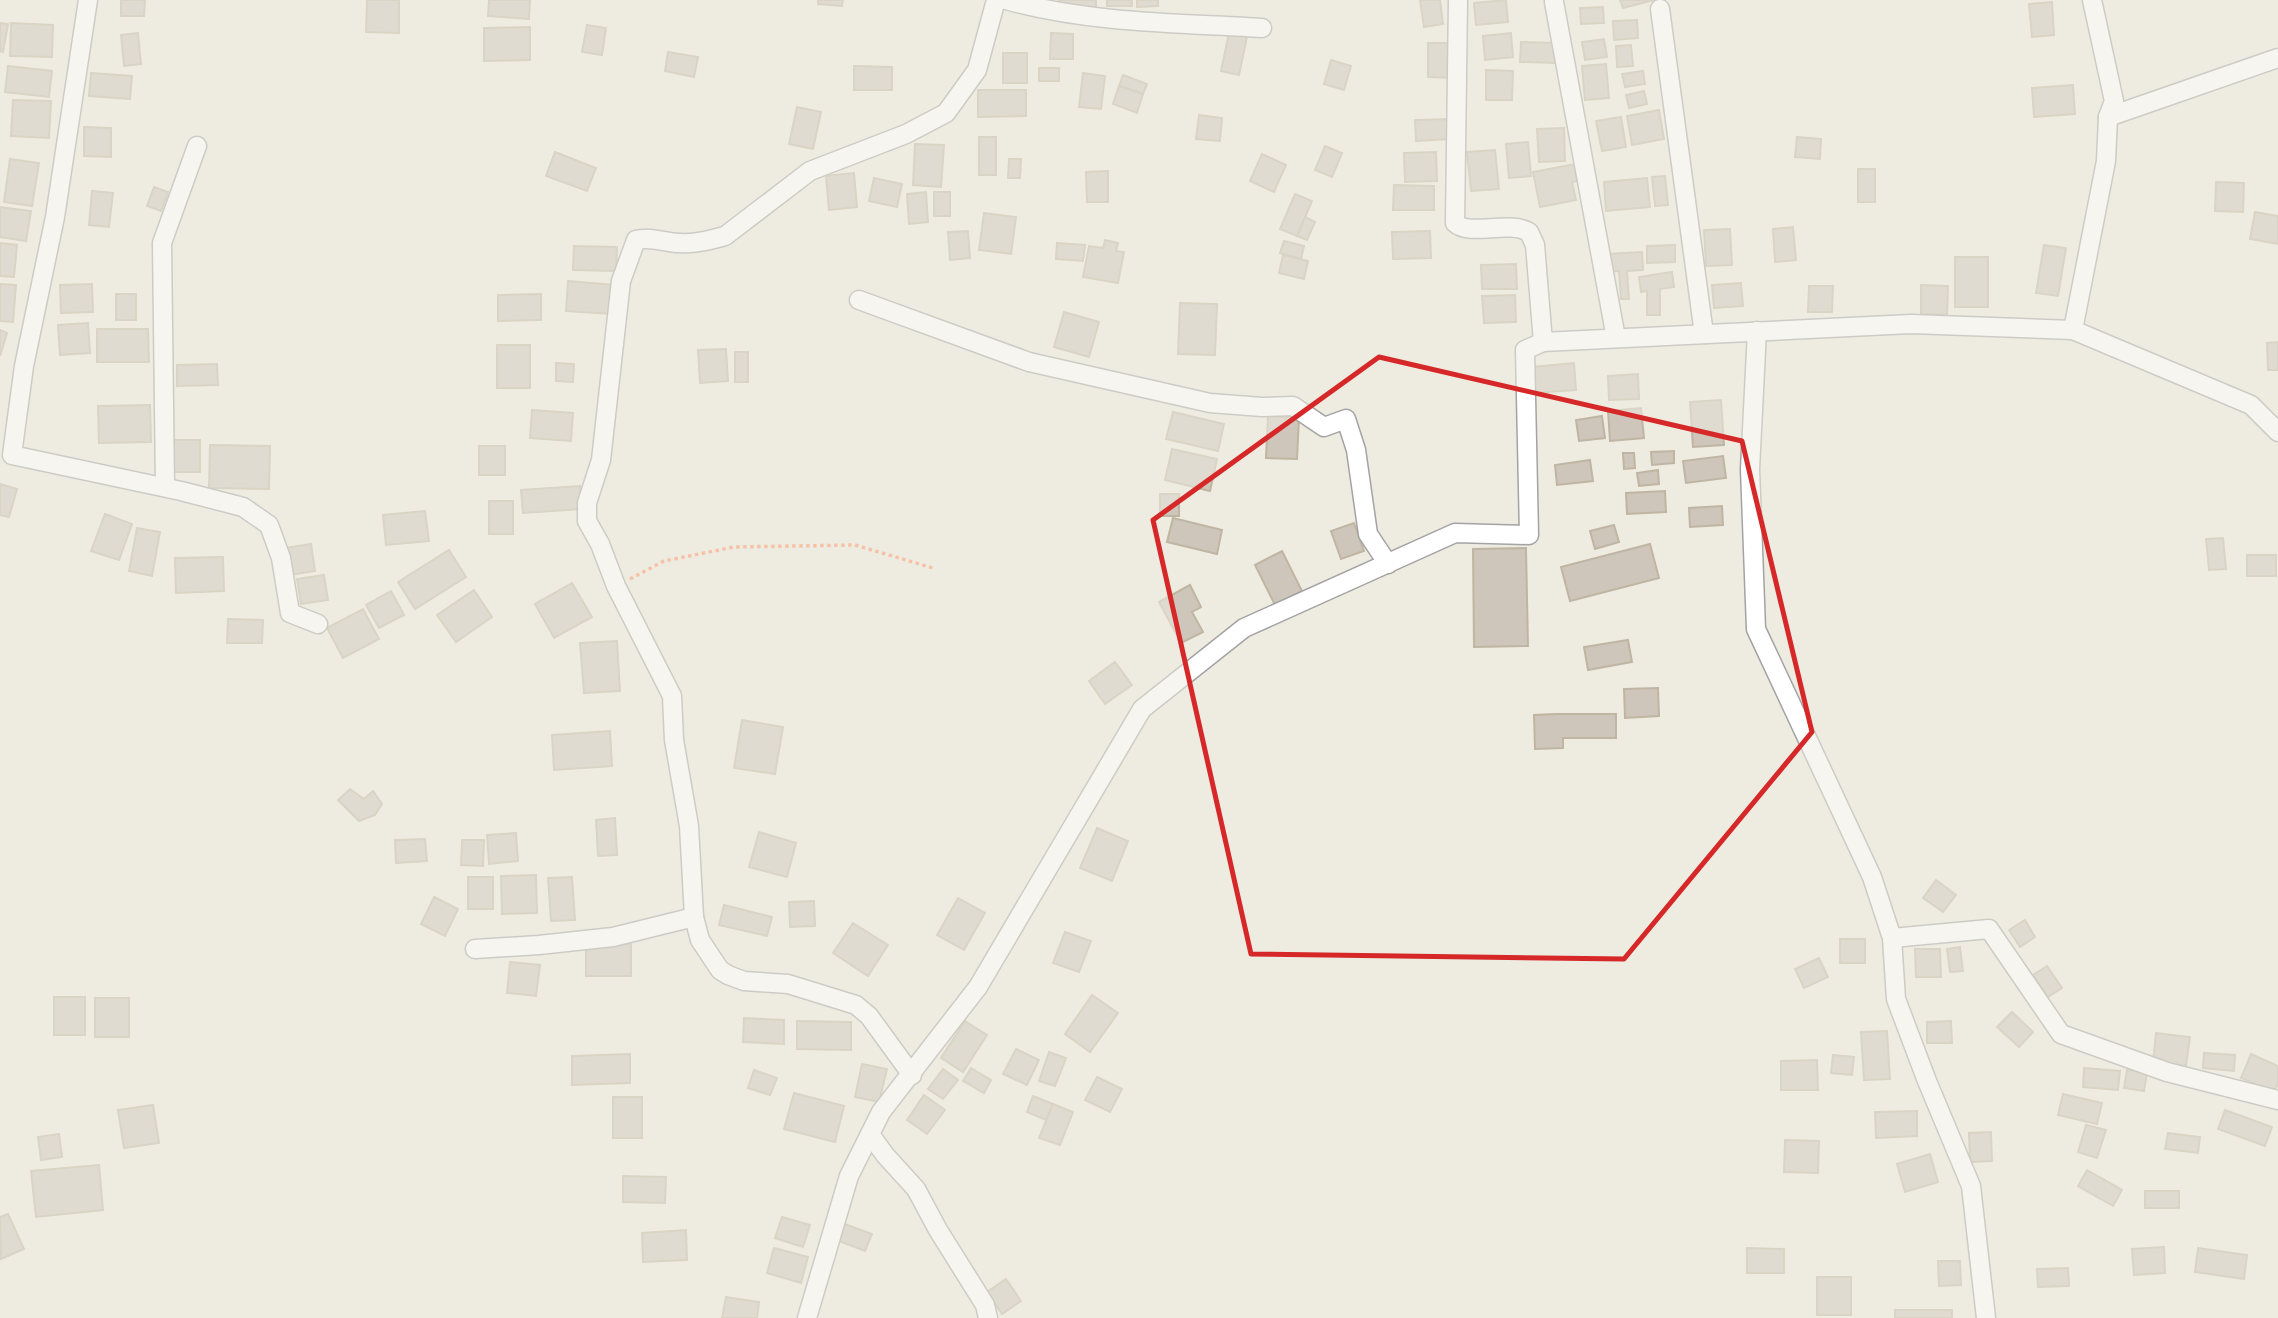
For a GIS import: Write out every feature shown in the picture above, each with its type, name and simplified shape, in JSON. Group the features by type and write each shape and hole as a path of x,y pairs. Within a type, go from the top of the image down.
{"street":[{"path":"88,0 55,216 6,454 165,487 243,507 270,525 281,558 290,613 318,624"},
{"path":"912,1075 869,1016 856,1005 788,984 744,981 720,970 700,940 694,917 689,826 674,740 672,696 616,586 600,544 587,521 587,503 601,460 621,281 636,240 644,237 680,243 708,241 725,236 810,171 906,134 946,113 977,70 996,0"},
{"path":"1006,0 1038,8 1114,18 1262,28"},
{"path":"1458,0 1455,223 1464,228 1517,227 1529,232 1535,245 1543,342"},
{"path":"2073,330 2106,161 2108,117 2114,101 2092,0"},
{"path":"1554,2 1616,338"},
{"path":"1660,9 1704,334"},
{"path":"2108,117 2278,58"},
{"path":"165,487 162,243 197,145"},
{"path":"859,300 1043,365 1210,403 1262,407 1293,406 1324,427 1346,419 1356,450 1368,534 1388,564"},
{"path":"807,1318 849,1176 881,1112 978,987 1142,709 1244,628 1455,533 1529,535 1525,350 1543,342 1911,324 2073,330 2251,405 2278,432"},
{"path":"1757,331 1751,469 1756,629 1872,877 1892,938 1896,999 1927,1082 1971,1186 1986,1318"},
{"path":"475,948 613,937 694,917"},
{"path":"1892,938 1989,929 2061,1034 2167,1072 2278,1100"},
{"path":"870,1134 916,1189 985,1305 988,1318"}],"path":[{"path":"616,586 664,561 734,547 855,545 933,568"}],"highlighted area":[{"path":"1379,357 1742,441 1812,732 1624,959 1251,954 1153,520"}],"building":[{"path":"121,0 145,0 144,16 121,16"},
{"path":"367,0 399,0 399,33 366,32"},
{"path":"489,0 530,0 529,19 488,16"},
{"path":"818,0 843,0 842,6 818,4"},
{"path":"1059,0 1096,0 1096,8 1059,8"},
{"path":"1107,0 1132,0 1132,6 1107,6"},
{"path":"1137,0 1158,0 1158,6 1137,7"},
{"path":"1420,0 1440,0 1443,24 1424,27"},
{"path":"1506,0 1508,22 1476,25 1474,3"},
{"path":"1620,0 1654,0 1623,8"},
{"path":"2052,2 2054,35 2032,37 2029,4"},
{"path":"1603,7 1604,23 1581,24 1580,8"},
{"path":"1637,20 1638,38 1614,40 1613,21"},
{"path":"0,23 8,24 3,52 0,51"},
{"path":"11,23 53,25 52,57 10,56"},
{"path":"587,25 606,28 602,55 582,52"},
{"path":"530,27 530,60 484,61 484,28"},
{"path":"1230,28 1248,32 1239,75 1221,71"},
{"path":"138,33 141,64 124,66 121,35"},
{"path":"1051,33 1073,34 1073,59 1050,59"},
{"path":"1511,33 1513,57 1485,60 1483,36"},
{"path":"1604,39 1607,57 1585,60 1582,42"},
{"path":"1521,42 1556,43 1555,63 1520,62"},
{"path":"1428,43 1454,43 1453,78 1428,77"},
{"path":"1631,45 1633,66 1617,67 1616,46"},
{"path":"668,52 698,57 694,77 665,71"},
{"path":"1003,53 1027,53 1027,83 1003,83"},
{"path":"1331,60 1351,66 1344,90 1324,84"},
{"path":"1606,64 1609,98 1585,100 1582,66"},
{"path":"8,66 52,71 49,97 5,92"},
{"path":"854,66 892,67 892,90 854,90"},
{"path":"1039,68 1059,68 1059,81 1039,81"},
{"path":"1486,70 1513,71 1512,100 1486,100"},
{"path":"1643,71 1645,84 1625,87 1622,74"},
{"path":"91,73 132,76 130,99 89,96"},
{"path":"1083,73 1105,76 1101,109 1079,107"},
{"path":"1123,75 1147,84 1143,94 1119,86"},
{"path":"2073,85 2075,114 2034,117 2032,88"},
{"path":"1119,86 1143,94 1137,113 1113,104"},
{"path":"978,90 1026,90 1026,116 978,117"},
{"path":"1644,91 1647,104 1629,108 1626,95"},
{"path":"13,100 51,101 49,138 11,136"},
{"path":"797,107 821,112 813,149 789,144"},
{"path":"1659,110 1664,139 1632,145 1627,116"},
{"path":"1199,115 1222,118 1220,141 1196,139"},
{"path":"1621,117 1626,147 1602,151 1596,121"},
{"path":"1451,119 1451,139 1416,141 1415,120"},
{"path":"84,127 111,128 111,157 84,156"},
{"path":"1564,128 1565,161 1539,162 1537,129"},
{"path":"979,137 996,137 996,175 979,175"},
{"path":"1797,137 1821,139 1820,159 1795,157"},
{"path":"1528,142 1531,176 1509,178 1506,144"},
{"path":"915,144 944,145 941,187 913,185"},
{"path":"1325,146 1342,153 1332,177 1315,170"},
{"path":"1495,150 1499,189 1471,191 1467,152"},
{"path":"555,152 596,168 587,191 546,176"},
{"path":"1436,152 1437,181 1405,182 1404,153"},
{"path":"1262,154 1286,165 1274,192 1250,181"},
{"path":"10,159 39,163 32,206 4,202"},
{"path":"1009,159 1021,159 1020,178 1008,178"},
{"path":"1581,163 1584,180 1572,182 1576,200 1540,207 1533,172"},
{"path":"1858,169 1875,169 1875,202 1858,202"},
{"path":"1108,171 1108,202 1087,202 1086,172"},
{"path":"854,173 857,207 829,210 826,176"},
{"path":"1665,176 1668,205 1655,206 1652,177"},
{"path":"874,178 902,184 897,207 869,201"},
{"path":"1647,178 1650,207 1606,211 1604,182"},
{"path":"2216,182 2244,183 2243,212 2215,211"},
{"path":"1394,185 1434,186 1434,210 1393,210"},
{"path":"154,187 168,192 161,211 147,206"},
{"path":"92,191 113,193 109,227 89,225"},
{"path":"926,192 928,222 909,224 907,194"},
{"path":"934,192 950,192 950,216 934,216"},
{"path":"1295,194 1312,201 1297,236 1280,229"},
{"path":"0,207 31,211 26,241 0,237"},
{"path":"2255,212 2278,216 2278,244 2250,239"},
{"path":"984,213 1016,217 1011,254 979,250"},
{"path":"1305,217 1315,222 1307,240 1297,236"},
{"path":"1793,227 1796,260 1775,262 1773,229"},
{"path":"1730,229 1732,265 1706,266 1704,230"},
{"path":"968,231 970,258 950,260 948,232"},
{"path":"1430,231 1431,258 1393,259 1392,232"},
{"path":"1105,240 1118,243 1116,251 1124,252 1118,283 1083,277 1089,246 1103,248"},
{"path":"1284,241 1304,246 1301,259 1280,253"},
{"path":"0,243 17,245 14,277 0,276"},
{"path":"1057,243 1085,245 1083,261 1056,259"},
{"path":"1675,245 1675,262 1647,263 1647,246"},
{"path":"2044,245 2066,248 2058,296 2036,293"},
{"path":"574,246 617,247 616,271 573,270"},
{"path":"1642,252 1643,270 1627,271 1629,299 1621,299 1619,271 1607,272 1606,254"},
{"path":"1283,255 1308,261 1304,279 1279,273"},
{"path":"1955,257 1988,257 1988,307 1955,307"},
{"path":"1516,264 1517,289 1482,289 1481,265"},
{"path":"1672,272 1674,287 1660,289 1660,315 1647,315 1647,291 1641,292 1639,277"},
{"path":"568,281 614,285 612,314 566,311"},
{"path":"1741,283 1743,306 1714,308 1712,285"},
{"path":"0,284 16,285 13,322 0,321"},
{"path":"92,284 93,312 61,313 60,285"},
{"path":"1921,285 1948,286 1947,315 1921,314"},
{"path":"1809,286 1833,286 1832,312 1808,312"},
{"path":"116,294 136,294 136,320 116,320"},
{"path":"541,294 541,320 498,321 498,295"},
{"path":"1515,295 1516,322 1484,323 1482,296"},
{"path":"1180,303 1217,304 1215,355 1178,354"},
{"path":"1064,312 1099,322 1089,357 1054,347"},
{"path":"88,323 90,353 60,355 58,325"},
{"path":"97,329 148,329 149,362 97,362"},
{"path":"0,330 7,333 0,356"},
{"path":"2278,342 2278,370 2268,370 2267,343"},
{"path":"497,345 530,345 530,388 497,388"},
{"path":"726,349 728,381 700,383 698,350"},
{"path":"735,352 748,352 748,382 735,382"},
{"path":"556,363 574,364 573,382 556,381"},
{"path":"1574,363 1576,390 1534,393 1532,367"},
{"path":"217,364 218,385 177,386 177,365"},
{"path":"1638,374 1639,399 1609,400 1608,376"},
{"path":"1721,400 1724,445 1693,447 1690,402"},
{"path":"150,405 151,442 99,443 98,406"},
{"path":"1641,408 1644,438 1610,441 1608,411"},
{"path":"532,410 573,413 571,441 530,438"},
{"path":"1173,412 1224,424 1218,451 1166,439"},
{"path":"1268,416 1299,418 1297,459 1266,458"},
{"path":"1602,416 1605,438 1579,441 1576,420"},
{"path":"173,440 200,440 200,472 173,472"},
{"path":"210,445 270,446 269,489 209,488"},
{"path":"479,446 505,446 505,475 479,475"},
{"path":"1172,449 1217,459 1210,491 1165,480"},
{"path":"1674,451 1674,463 1652,465 1651,452"},
{"path":"1623,453 1634,453 1635,468 1624,469"},
{"path":"1723,456 1726,478 1686,483 1683,461"},
{"path":"1590,460 1593,481 1557,485 1555,465"},
{"path":"1658,470 1659,484 1639,486 1637,473"},
{"path":"0,484 17,489 9,517 0,515"},
{"path":"580,486 582,509 523,513 521,490"},
{"path":"1665,491 1666,512 1627,514 1626,493"},
{"path":"1160,494 1179,494 1179,516 1160,516"},
{"path":"489,501 513,501 513,534 489,534"},
{"path":"1722,506 1723,525 1690,527 1689,508"},
{"path":"425,511 429,541 386,545 383,515"},
{"path":"105,514 132,524 119,560 91,551"},
{"path":"1173,518 1222,530 1217,554 1167,542"},
{"path":"1354,523 1364,551 1341,559 1331,531"},
{"path":"1614,525 1619,542 1595,549 1590,531"},
{"path":"137,528 160,532 152,576 129,571"},
{"path":"2223,538 2226,569 2209,570 2206,539"},
{"path":"311,544 315,571 289,575 285,548"},
{"path":"1650,544 1659,578 1570,601 1561,567"},
{"path":"1526,548 1528,646 1474,647 1473,549"},
{"path":"449,550 466,577 415,609 398,582"},
{"path":"1282,551 1302,591 1275,605 1255,565"},
{"path":"2247,555 2276,555 2276,576 2247,576"},
{"path":"223,557 224,591 176,593 175,558"},
{"path":"324,575 328,600 301,604 297,579"},
{"path":"572,583 592,617 554,638 535,604"},
{"path":"1190,585 1201,607 1192,612 1203,632 1181,643 1159,602"},
{"path":"474,590 492,617 456,642 437,615"},
{"path":"391,591 404,615 379,628 366,605"},
{"path":"363,609 379,639 343,658 327,628"},
{"path":"228,619 263,620 262,643 227,643"},
{"path":"1628,640 1632,662 1588,670 1584,647"},
{"path":"617,641 620,691 584,693 580,643"},
{"path":"1115,662 1132,685 1105,704 1089,681"},
{"path":"1658,688 1659,716 1625,718 1624,689"},
{"path":"1616,714 1616,738 1563,738 1563,748 1535,749 1534,715"},
{"path":"742,720 783,727 775,774 734,768"},
{"path":"610,731 612,766 554,770 552,735"},
{"path":"350,789 364,799 373,791 382,804 375,815 359,821 338,800"},
{"path":"615,818 617,855 598,856 596,820"},
{"path":"1097,828 1128,841 1112,881 1080,868"},
{"path":"759,832 796,843 787,877 749,867"},
{"path":"516,833 518,861 489,864 487,835"},
{"path":"425,839 427,861 396,863 395,840"},
{"path":"462,840 484,840 483,866 461,865"},
{"path":"536,875 537,913 502,914 501,876"},
{"path":"468,877 493,877 493,909 468,909"},
{"path":"572,877 575,920 551,921 548,878"},
{"path":"1936,880 1956,895 1943,912 1923,898"},
{"path":"434,897 458,909 445,936 421,924"},
{"path":"958,898 985,913 964,950 937,935"},
{"path":"814,901 815,926 790,927 789,902"},
{"path":"724,905 772,917 767,936 719,925"},
{"path":"2025,920 2035,937 2020,947 2009,930"},
{"path":"853,923 888,945 868,976 833,953"},
{"path":"1065,932 1091,941 1079,972 1053,963"},
{"path":"1840,939 1865,939 1865,963 1840,963"},
{"path":"586,944 631,944 631,976 586,976"},
{"path":"1960,947 1963,971 1950,972 1947,949"},
{"path":"1915,949 1940,949 1941,977 1916,977"},
{"path":"1819,958 1828,977 1804,988 1795,969"},
{"path":"510,962 540,965 536,996 507,993"},
{"path":"2047,966 2062,988 2048,997 2033,975"},
{"path":"1092,995 1118,1013 1090,1052 1065,1034"},
{"path":"54,997 85,997 85,1035 54,1035"},
{"path":"95,998 129,998 129,1037 95,1037"},
{"path":"2012,1012 2033,1032 2019,1047 1997,1027"},
{"path":"744,1018 784,1020 784,1044 743,1042"},
{"path":"797,1021 851,1022 851,1050 797,1049"},
{"path":"965,1021 987,1035 963,1072 941,1058"},
{"path":"1951,1021 1952,1043 1927,1043 1927,1022"},
{"path":"1887,1031 1890,1079 1864,1080 1861,1032"},
{"path":"2156,1033 2190,1037 2186,1066 2153,1062"},
{"path":"1016,1049 1039,1060 1027,1085 1003,1074"},
{"path":"1049,1052 1066,1058 1055,1086 1039,1081"},
{"path":"2204,1053 2235,1055 2234,1071 2203,1068"},
{"path":"630,1054 630,1083 572,1085 572,1056"},
{"path":"2251,1054 2278,1066 2278,1083 2274,1092 2241,1078"},
{"path":"1833,1055 1854,1057 1852,1075 1831,1073"},
{"path":"1817,1060 1818,1090 1781,1090 1781,1061"},
{"path":"862,1064 887,1069 879,1102 855,1097"},
{"path":"971,1068 991,1080 984,1093 963,1081"},
{"path":"2084,1068 2120,1071 2118,1090 2083,1087"},
{"path":"943,1069 958,1080 943,1099 928,1089"},
{"path":"754,1070 777,1078 770,1095 748,1088"},
{"path":"2127,1070 2147,1072 2144,1091 2124,1088"},
{"path":"1097,1077 1122,1089 1110,1112 1085,1100"},
{"path":"794,1093 844,1106 835,1142 784,1129"},
{"path":"2063,1094 2102,1103 2097,1124 2058,1115"},
{"path":"924,1095 945,1110 927,1134 907,1120"},
{"path":"1033,1096 1053,1104 1046,1120 1027,1112"},
{"path":"613,1097 642,1097 642,1138 613,1138"},
{"path":"1053,1104 1073,1112 1060,1145 1039,1138"},
{"path":"153,1105 159,1143 124,1148 118,1110"},
{"path":"2225,1110 2272,1127 2265,1146 2218,1129"},
{"path":"1917,1111 1917,1136 1876,1138 1875,1112"},
{"path":"2086,1125 2106,1130 2097,1158 2078,1152"},
{"path":"1991,1132 1992,1161 1970,1162 1969,1133"},
{"path":"2168,1133 2200,1137 2198,1153 2165,1149"},
{"path":"59,1134 62,1157 41,1160 38,1137"},
{"path":"1785,1140 1819,1141 1818,1173 1784,1172"},
{"path":"1930,1154 1938,1182 1905,1192 1897,1164"},
{"path":"99,1165 103,1210 36,1217 31,1171"},
{"path":"2087,1170 2122,1190 2113,1206 2078,1186"},
{"path":"623,1176 666,1177 665,1203 623,1202"},
{"path":"2145,1191 2179,1191 2179,1208 2145,1208"},
{"path":"8,1214 24,1249 1,1259 0,1217"},
{"path":"782,1217 810,1225 803,1247 775,1238"},
{"path":"842,1223 872,1234 865,1251 836,1240"},
{"path":"686,1230 687,1260 643,1262 642,1233"},
{"path":"2164,1247 2165,1273 2134,1275 2132,1249"},
{"path":"774,1248 808,1257 801,1283 767,1273"},
{"path":"1747,1248 1784,1249 1784,1273 1747,1273"},
{"path":"2198,1248 2247,1255 2244,1279 2195,1272"},
{"path":"1938,1261 1960,1261 1961,1285 1939,1286"},
{"path":"2068,1268 2069,1286 2038,1287 2037,1269"},
{"path":"1817,1277 1851,1277 1851,1315 1817,1315"},
{"path":"1006,1279 1021,1301 1002,1314 987,1292"},
{"path":"726,1297 759,1302 757,1318 722,1318"},
{"path":"1895,1310 1952,1310 1952,1318 1895,1318"}]}
